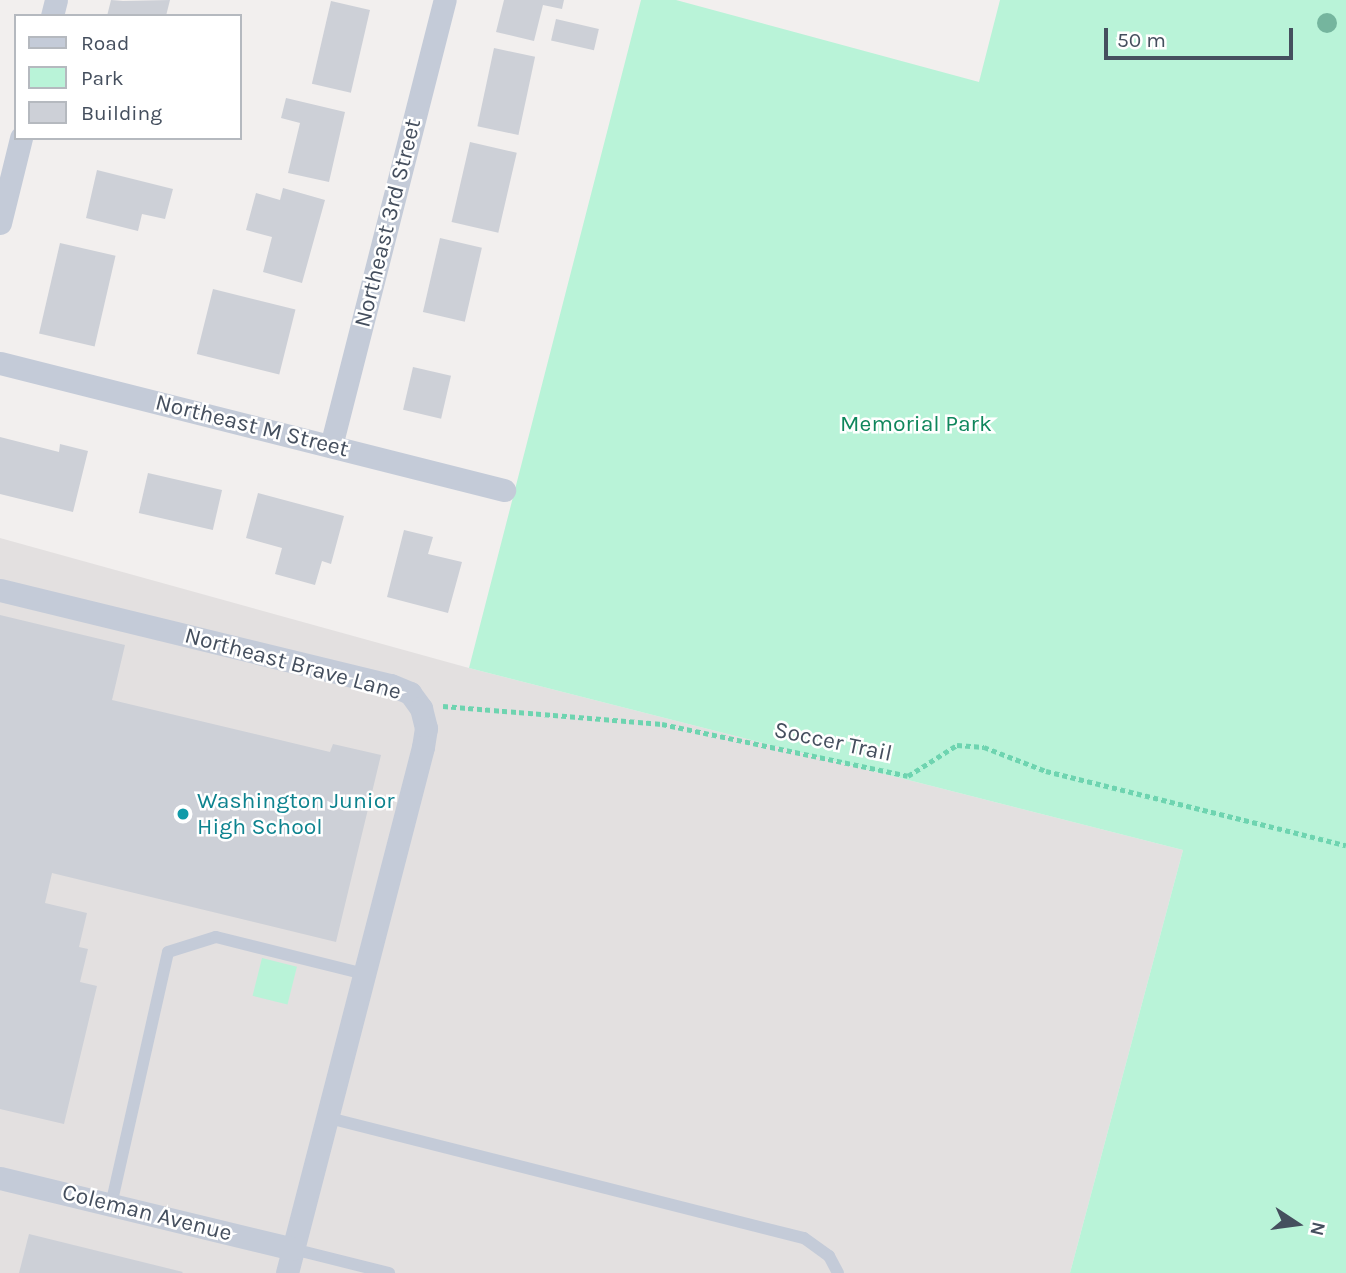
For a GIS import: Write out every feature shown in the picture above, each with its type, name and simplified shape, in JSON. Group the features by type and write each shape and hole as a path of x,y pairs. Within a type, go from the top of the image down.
{"street":[{"name":"Northeast 3rd Street","path":"331,446 445,0"},
{"path":"0,223 21,140"},
{"name":"Northeast M Street","path":"0,363 504,490"},
{"name":"Northeast Brave Lane","path":"0,590 391,685 410,693 418,704 426,727 423,747 325,1117 287,1273"},
{"name":"Coleman Avenue","path":"0,1178 293,1249"}],"lane":[{"path":"111,1205 168,951 216,937 364,974"},
{"path":"325,1117 804,1238 829,1256 838,1273"},
{"path":"293,1249 388,1273"}],"path":[{"name":"Soccer Trail","path":"418,704 662,724 908,776 957,745 984,747 1046,771 1346,845"}],"shaded area":[{"path":"0,538 469,668 1183,850 1070,1273 0,1273"}],"green space":[{"name":"Memorial Park","path":"641,0 676,0 979,82 1000,0 1346,0 1346,1273 1070,1273 1183,850 469,668"},
{"path":"262,958 297,967 287,1005 253,996"}],"building":[{"path":"111,0 170,0 166,14 108,14"},
{"path":"504,0 564,0 562,9 543,5 534,41 496,32"},
{"path":"331,1 370,10 351,93 312,84"},
{"path":"556,19 599,29 594,50 551,40"},
{"path":"494,48 535,57 518,135 477,126"},
{"path":"286,98 345,112 329,182 288,173 300,123 281,118"},
{"path":"470,142 517,153 498,233 452,222"},
{"path":"97,170 173,189 165,219 142,214 138,231 86,218"},
{"path":"283,188 325,200 302,283 263,272 272,237 246,230 256,193 280,200"},
{"path":"440,238 482,248 465,322 423,312"},
{"path":"60,243 116,256 95,346 39,334"},
{"path":"213,289 295,310 279,375 197,354"},
{"path":"413,367 451,376 441,419 403,410"},
{"path":"0,437 59,452 60,444 88,451 73,512 0,494"},
{"path":"148,473 222,490 213,530 139,513"},
{"path":"258,493 344,516 331,564 322,561 315,585 275,574 282,548 246,538"},
{"path":"404,530 433,537 428,554 462,562 448,613 387,597"},
{"name":"Washington Junior High School","path":"0,615 125,645 112,700 330,752 333,744 381,755 336,942 52,873 45,903 87,913 79,947 88,949 80,982 97,986 64,1124 0,1109"},
{"path":"29,1234 183,1272 19,1273"}],"place":[{"name":"Washington Junior High School","path":"183,814"}]}
